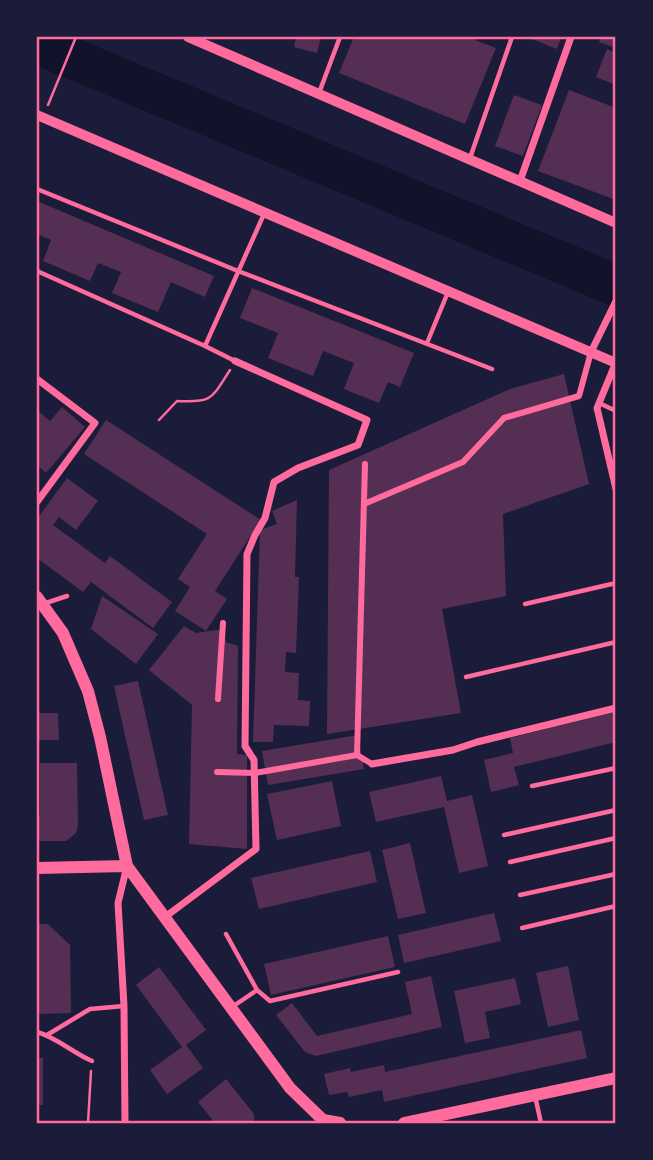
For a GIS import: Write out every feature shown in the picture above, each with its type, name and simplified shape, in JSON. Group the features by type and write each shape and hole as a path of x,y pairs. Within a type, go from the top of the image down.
{"main road":[{"path":"39,601 63,633 88,691 127,866 290,1088 323,1119 340,1123"},
{"path":"37,868 127,866"},
{"path":"404,1123 616,1077"}],"street":[{"path":"188,37 616,223"},
{"path":"520,181 571,37"},
{"path":"37,116 616,363 597,408 616,489"},
{"path":"364,504 463,462 504,418 579,396 592,352 616,301"},
{"path":"165,917 256,849 254,760 245,746 247,554 265,518 274,482 298,468 358,445 367,420 235,361"},
{"path":"37,379 95,423 37,502"},
{"path":"357,755 365,464"},
{"path":"218,699 223,623"},
{"path":"217,772 255,773 357,755 372,764 453,750 616,708"},
{"path":"125,1123 124,1006 118,903 127,866"}],"lane":[{"path":"319,94 340,37"},
{"path":"470,159 512,37"},
{"path":"37,189 238,271 492,369"},
{"path":"205,346 264,212"},
{"path":"37,271 235,361"},
{"path":"426,343 449,291"},
{"path":"599,403 616,411"},
{"path":"526,604 616,583"},
{"path":"39,601 67,596"},
{"path":"466,677 616,642"},
{"path":"532,786 616,768"},
{"path":"504,835 616,810"},
{"path":"510,862 616,838"},
{"path":"520,895 616,874"},
{"path":"522,928 616,906"},
{"path":"226,934 257,990 270,1001 398,972"},
{"path":"231,1008 257,990"},
{"path":"47,1035 90,1009 124,1006"},
{"path":"37,1032 92,1061"},
{"path":"535,1095 541,1123"}],"path":[{"path":"50,99 76,37"},
{"path":"159,420 177,401 201,403 214,393 235,361"},
{"path":"88,1123 92,1061"}],"shaded area":[{"path":"37,37 74,37 616,263 616,308 37,66"}],"building":[{"path":"296,37 321,37 317,53 294,47"},
{"path":"354,37 480,37 475,40 496,48 465,124 339,73"},
{"path":"561,37 557,49 532,39"},
{"path":"601,37 616,37 616,48 599,42"},
{"path":"607,49 616,53 616,85 596,77"},
{"path":"569,90 616,108 616,200 538,171"},
{"path":"514,95 542,105 523,156 495,146"},
{"path":"37,201 214,276 205,297 171,282 158,312 112,293 121,272 98,263 90,281 43,261 51,240 37,234"},
{"path":"252,288 414,353 400,387 388,382 379,403 344,389 354,363 323,351 313,376 268,358 278,333 240,318"},
{"path":"564,374 589,484 503,514 506,596 442,609 461,713 327,734 329,470 510,389"},
{"path":"62,407 85,427 46,473 37,465 37,410 50,421"},
{"path":"106,420 261,520 215,591 227,599 206,631 175,611 190,587 178,579 207,534 84,454"},
{"path":"67,478 98,501 76,530 59,517 53,525 105,563 110,556 172,602 153,628 91,582 83,592 37,558 37,519"},
{"path":"297,500 295,577 299,577 296,653 286,652 285,672 299,673 298,700 310,701 309,726 274,725 273,742 253,742 260,530 277,524 272,511"},
{"path":"102,596 158,634 136,664 91,629"},
{"path":"184,626 196,633 223,629 226,642 238,646 237,754 247,755 247,849 189,844 192,705 149,670"},
{"path":"138,681 168,815 144,820 114,686"},
{"path":"616,712 616,742 514,767 519,785 491,792 484,760 513,753 510,738"},
{"path":"37,713 58,713 59,740 37,740"},
{"path":"358,735 364,769 268,785 262,751"},
{"path":"40,763 77,763 78,825 76,833 66,841 37,841"},
{"path":"441,776 447,801 472,795 488,866 459,873 444,807 376,822 369,792"},
{"path":"332,781 341,826 277,840 267,794"},
{"path":"410,843 426,913 398,919 382,850"},
{"path":"370,851 377,882 259,909 251,878"},
{"path":"494,913 501,941 404,963 398,935"},
{"path":"37,924 48,924 70,945 71,1013 37,1014"},
{"path":"388,936 395,967 271,995 264,964"},
{"path":"568,966 579,1020 548,1027 536,973"},
{"path":"159,967 206,1030 186,1045 203,1068 167,1094 150,1070 182,1047 136,985"},
{"path":"431,976 442,1027 316,1056 305,1052 276,1015 292,1003 317,1036 412,1014 405,982"},
{"path":"515,978 521,1004 485,1012 490,1038 465,1043 454,991"},
{"path":"581,1030 587,1058 384,1102 382,1090 349,1097 347,1092 329,1095 324,1074 384,1065 385,1072"},
{"path":"37,1058 43,1058 43,1105 37,1105"},
{"path":"226,1079 254,1114 254,1123 215,1123 198,1102"}]}
